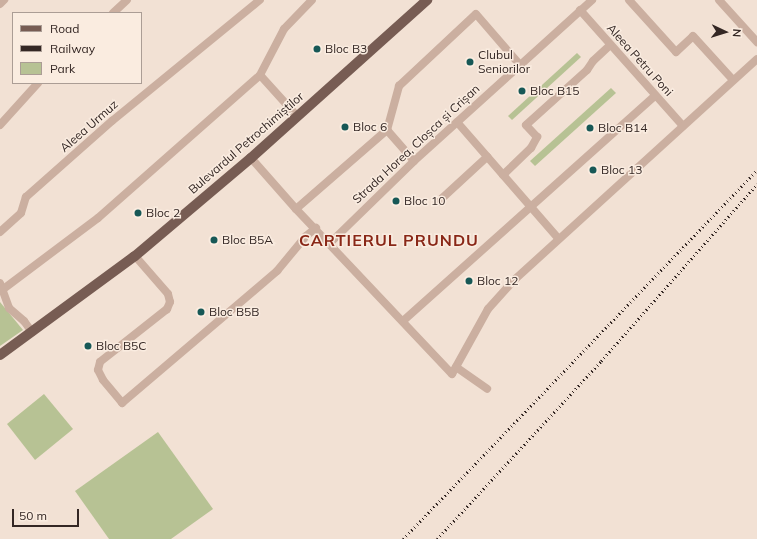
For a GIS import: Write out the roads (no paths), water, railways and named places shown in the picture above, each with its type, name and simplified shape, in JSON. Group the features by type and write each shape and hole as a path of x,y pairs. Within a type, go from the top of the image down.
{"main road":[{"name":"Bulevardul Petrochimiștilor","path":"0,355 135,256 251,158 427,0"}],"street":[{"path":"0,4 4,0"},
{"path":"115,12 127,0"},
{"name":"Aleea Urmuz","path":"0,232 21,214 26,197 112,121 260,0"},
{"path":"32,332 24,321 9,308 1,287 98,218 260,75 284,29 312,0"},
{"name":"Strada Horea, Cloșca și Crișan","path":"330,243 414,161 592,0"},
{"path":"629,0 676,52 693,36 733,80"},
{"path":"719,0 757,42"},
{"name":"Aleea Petru Poni","path":"580,10 682,126"},
{"path":"296,208 387,130 400,86 476,14 520,65"},
{"path":"503,175 531,148 537,137 526,125 587,70 593,61 610,45"},
{"path":"251,158 452,374 488,309 558,238 757,59"},
{"path":"260,75 297,116"},
{"path":"0,124 37,84"},
{"path":"403,321 655,96"},
{"path":"457,122 558,238"},
{"path":"387,130 414,161"},
{"path":"438,202 487,157"},
{"path":"135,256 168,294 170,302 167,309 100,362 98,370 103,380 122,403 277,271 306,236 316,228"},
{"path":"456,366 487,389"}],"railway":[{"path":"403,539 757,170"},
{"path":"437,539 601,361 757,184"}],"place":[{"name":"Bloc B3","path":"317,49"},
{"name":"Clubul Seniorilor","path":"470,62"},
{"name":"Bloc B15","path":"522,91"},
{"name":"Bloc 6","path":"345,127"},
{"name":"Bloc B14","path":"590,128"},
{"name":"Bloc 13","path":"593,170"},
{"name":"Bloc 10","path":"396,201"},
{"name":"Bloc 2","path":"138,213"},
{"name":"Bloc B5A","path":"214,240"},
{"name":"Bloc 12","path":"469,281"},
{"name":"Bloc B5B","path":"201,312"},
{"name":"Bloc B5C","path":"88,346"}],"district":[{"name":"CARTIERUL PRUNDU","path":"389,240"}]}
